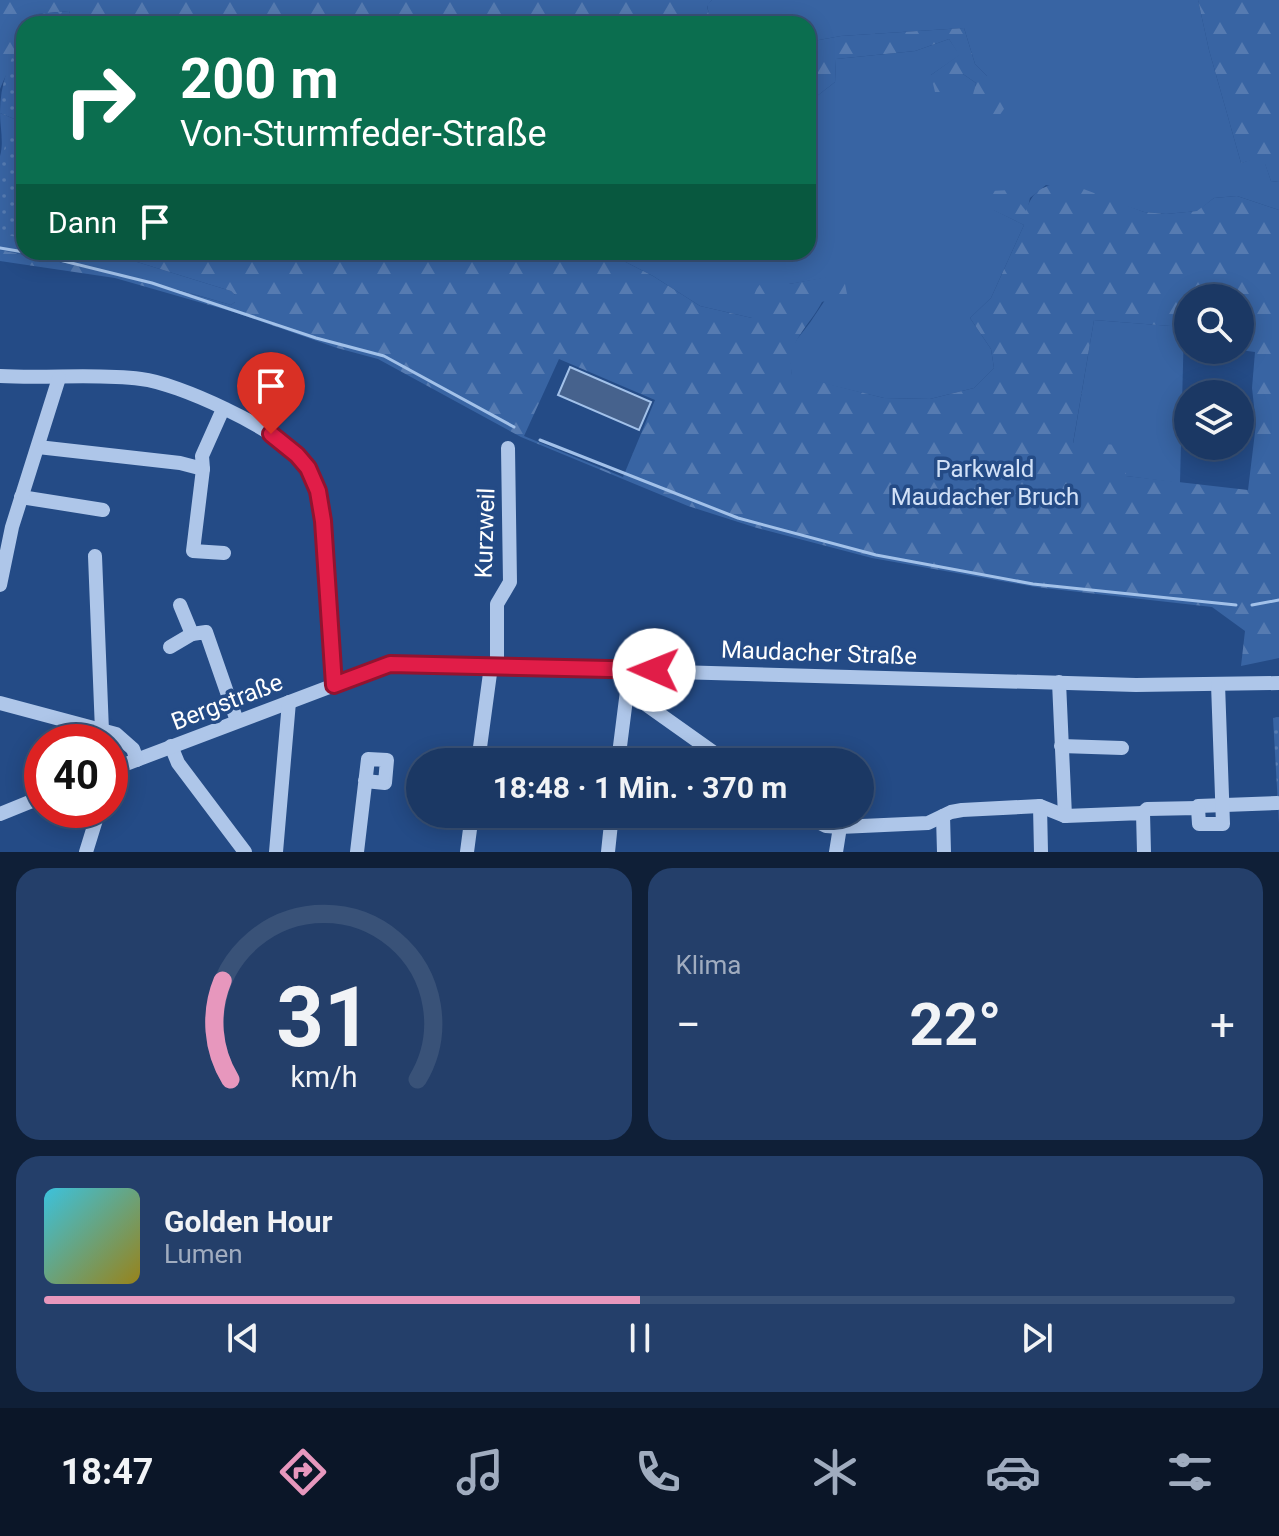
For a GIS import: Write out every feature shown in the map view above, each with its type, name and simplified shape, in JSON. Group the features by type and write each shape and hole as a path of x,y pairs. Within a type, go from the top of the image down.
{"street":[{"path":"0,376 144,379 184,390 286,444 313,478 323,521 334,685"},
{"path":"0,585 21,497 59,378"},
{"path":"223,409 202,456 193,551 224,553"},
{"path":"38,447 180,463 203,469"},
{"name":"Kurzweil","path":"480,748 494,666 497,604 510,582 508,448"},
{"path":"21,497 103,510"},
{"path":"95,556 102,724"},
{"path":"180,605 192,634"},
{"path":"170,647 192,634 206,632 237,721"},
{"name":"Maudacher Straße","path":"359,675 390,664 1136,685 1279,683"},
{"path":"623,670 623,683 627,691 707,748"},
{"name":"Bergstraße","path":"128,764 359,675"},
{"path":"1059,682 1065,816"},
{"path":"874,825 928,823 962,810 1040,806 1065,816 1198,808 1199,824 1223,824 1218,684"},
{"path":"620,748 627,691"},
{"path":"276,852 289,702"},
{"path":"0,703 76,724"},
{"path":"128,744 137,760"},
{"path":"171,746 178,763 245,852"},
{"path":"1061,746 1122,748"},
{"path":"357,852 365,781"},
{"path":"1222,805 1277,803"},
{"path":"0,814 24,804"},
{"path":"1040,806 1041,852"},
{"path":"1143,813 1144,852"},
{"path":"943,816 944,852"},
{"path":"86,852 93,828"},
{"path":"467,852 470,828"},
{"path":"608,852 611,828"},
{"path":"836,852 840,828"}],"green space":[{"path":"0,0 712,0 707,6 709,16 71,16 69,11 16,16 16,52 0,89"},
{"path":"712,0 1198,0 1241,163 1256,158 1265,163 1271,181 1279,182 1279,210 1237,196 1214,198 1198,211 1166,214 1144,212 1046,185 1030,198 1027,212 994,210 1024,225 991,298 970,318 991,349 994,368 974,388 930,399 884,398 792,376 791,356 795,343 843,275 789,284 752,318 700,306 622,260 816,260 816,97 835,82 836,59 915,51 949,39 960,55 931,75 963,74 976,83 972,102 987,76 975,64 964,28 841,36 816,41 816,16 709,16 707,5"},
{"path":"1198,0 1279,0 1279,182 1271,181 1265,164 1256,159 1241,163"},
{"path":"69,11 71,16 36,16"},
{"path":"964,28 975,64 987,76 1003,74 1010,83 1006,106 999,116 979,112 971,102 976,83 963,74 950,92 935,92 931,75 959,55 949,39 915,51 836,59 835,82 816,97 816,41 841,36"},
{"path":"16,50 16,120 0,113 6,72"},
{"path":"0,113 16,120 16,253 0,250"},
{"path":"8,136 16,139 16,237 0,234 0,163"},
{"name":"Parkwald Maudacher Bruch","path":"1065,182 1144,212 1166,214 1197,211 1214,198 1237,196 1279,210 1279,658 1241,666 1245,631 1212,607 1035,587 872,558 757,528 688,506 521,437 378,359 237,313 115,278 0,261 0,250 16,253 16,260 58,262 231,305 235,302 235,295 231,291 131,260 622,260 700,306 752,318 756,291 768,278 789,284 843,274 847,294 822,302 795,344 792,375 884,398 930,399 974,388 994,368 991,349 970,318 991,298 1024,225 993,210 991,191 1010,190 1026,211 1036,193 1045,187","holes":["1174,284 1254,284 1253,380 1256,424 1248,490 1126,476 1124,445 1073,443 1094,320 1174,326","559,359 655,400 623,477 524,436"]},
{"path":"48,260 131,260 231,291 235,302 231,305 116,274"},
{"path":"1094,320 1174,326 1174,364 1183,364 1183,380 1174,380 1174,460 1181,460 1180,483 1126,476 1073,444"},
{"path":"1279,717 1279,823 1273,718"}],"shaded area":[{"path":"570,367 651,402 639,430 558,395"}],"waterway":[{"path":"0,248 16,251"},
{"path":"59,260 152,283 316,338 384,356 514,427"},
{"path":"540,440 738,518 876,555 1033,584 1236,605"},
{"path":"1252,605 1279,600"}],"route":[{"path":"271,434 286,444 308,468 318,491 323,521 334,685 390,664 654,670"}]}
